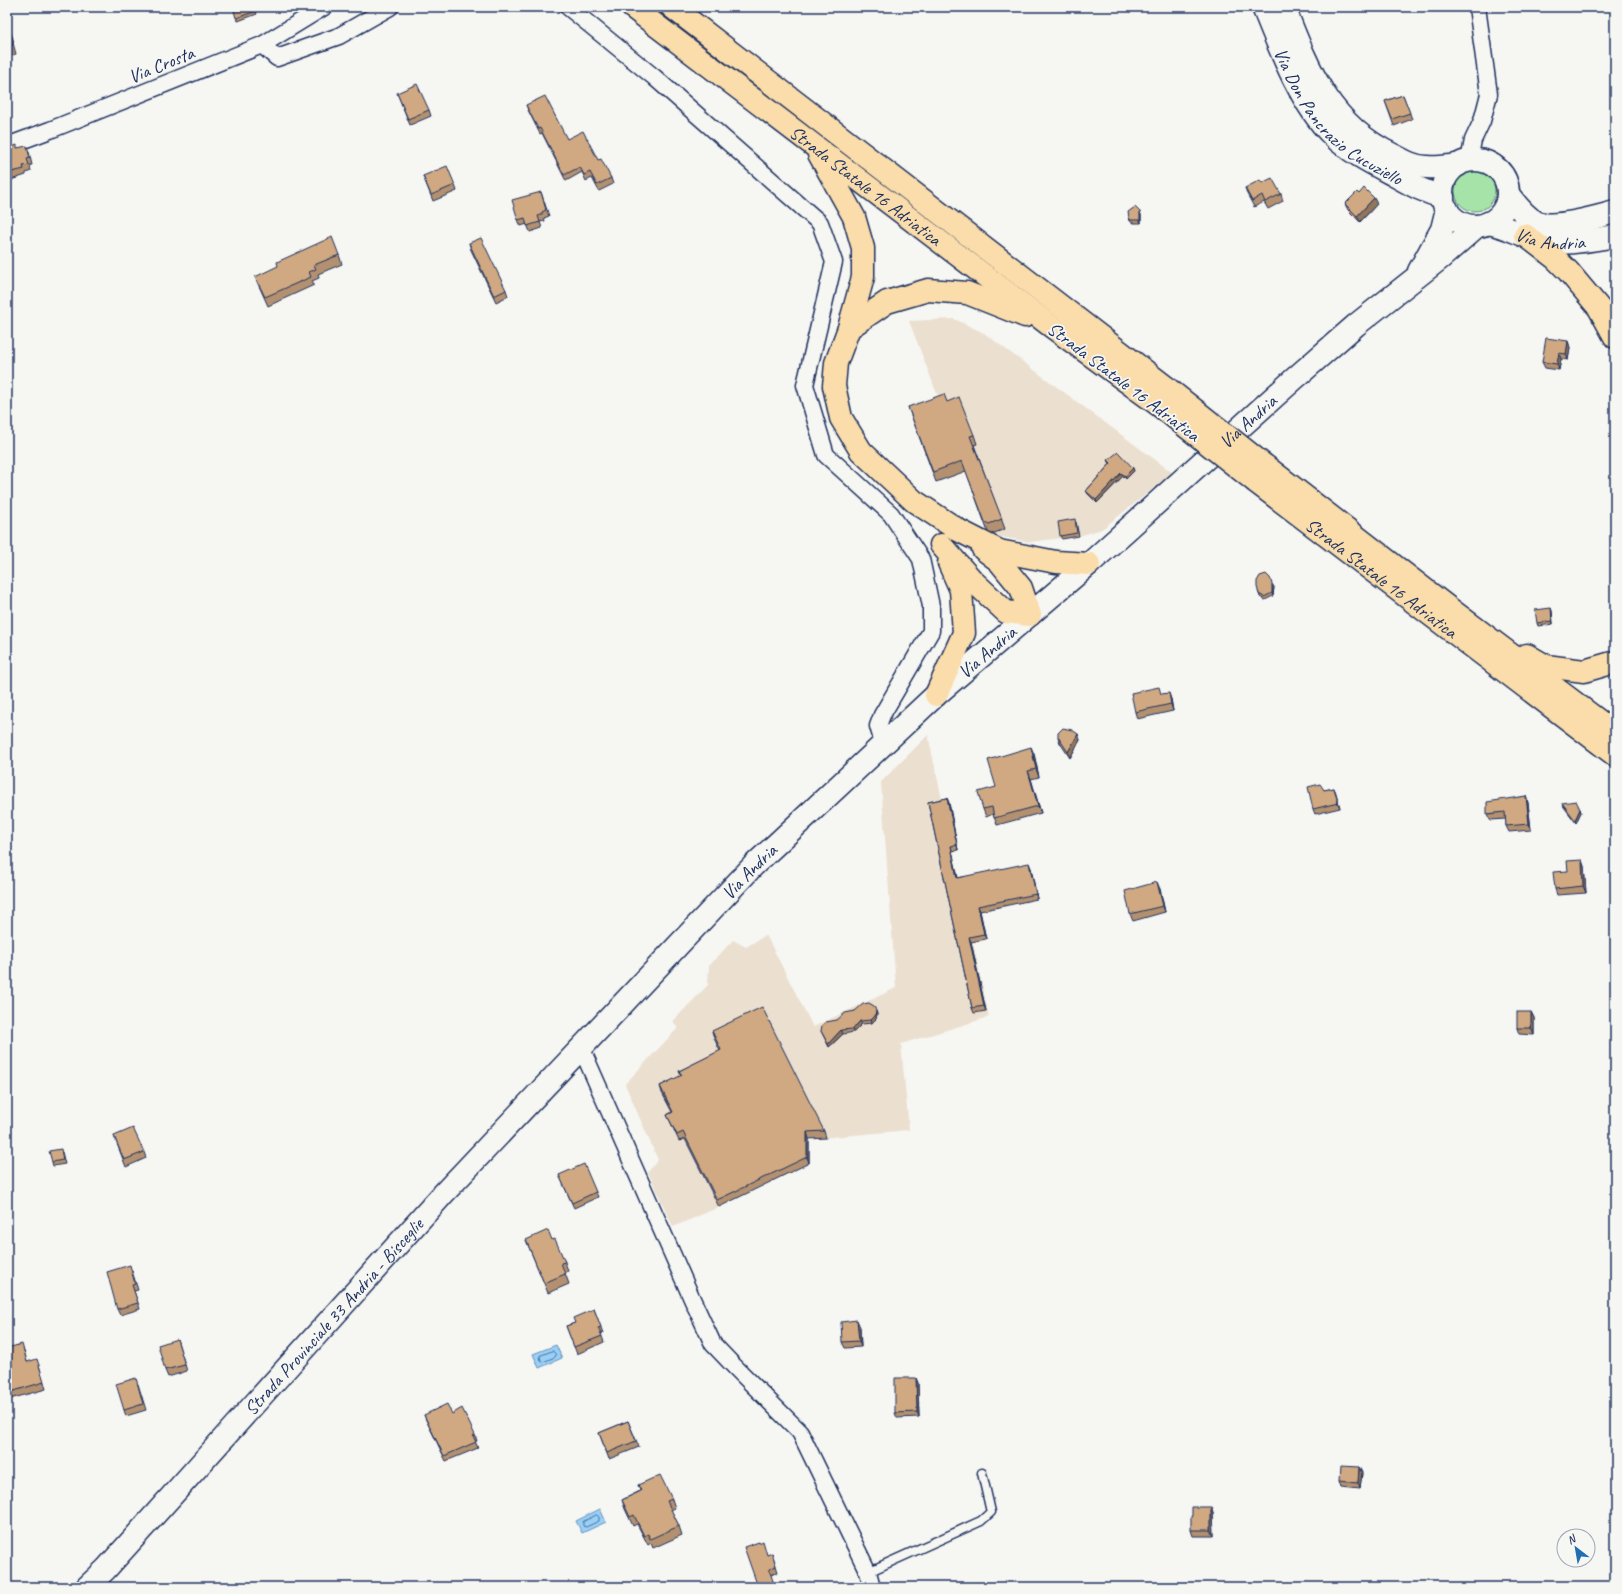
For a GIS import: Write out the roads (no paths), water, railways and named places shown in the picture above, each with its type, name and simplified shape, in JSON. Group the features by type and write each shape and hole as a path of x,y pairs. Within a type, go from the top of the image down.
{"highway":[{"name":"Strada Statale 16 Adriatica","path":"632,7 1051,326 1163,397"},
{"name":"Strada Statale 16 Adriatica","path":"672,7 1615,755"},
{"path":"814,146 854,217 863,248 862,277 849,328 836,363 835,370 834,386 841,418 861,452 914,501 958,530 999,561 1021,588 1030,615 1006,612 973,581 941,545"},
{"path":"1525,235 1555,258 1568,271 1600,308 1615,337"},
{"path":"849,328 887,302 928,290 967,293 1051,326"},
{"name":"Strada Statale 16 Adriatica","path":"1260,474 1446,606 1615,733"},
{"path":"914,501 941,545 961,590 964,633 936,695"},
{"path":"958,530 999,551 1056,562 1089,564"},
{"path":"1446,606 1546,666 1584,672 1615,662"}],"main road":[{"name":"Via Don Pancrazio Cucuziello","path":"1263,7 1284,59 1316,117 1332,136 1372,164 1445,203"},
{"name":"Via Don Pancrazio Cucuziello","path":"1284,7 1315,80 1332,107 1346,123 1362,137 1385,152 1412,164 1427,167 1463,163"},
{"name":"Via Andria","path":"581,1047 754,865 883,743 936,695 1089,564 1356,325 1415,279 1482,225 1496,218 1502,212 1507,203 1508,194 1507,184 1503,175 1496,167 1488,162 1478,160 1463,163 1450,172 1445,179 1443,188 1445,203 1442,229 1415,279"},
{"name":"Via Andria","path":"1508,194 1527,216 1541,223 1557,224 1615,212"},
{"name":"Via Andria","path":"1445,203 1452,216 1460,222 1482,225 1500,225 1537,240 1563,243 1615,236"},
{"name":"Strada Provinciale 33 Andria - Bisceglie","path":"87,1587 103,1578 439,1199 581,1047"}],"street":[{"name":"Via Crosta","path":"7,146 262,45 324,7"},
{"path":"262,45 277,58 339,36 390,7"},
{"path":"568,7 654,76 820,223 834,262 805,385 826,456 891,514 921,560 931,606 931,631 882,715 878,726 883,743"},
{"path":"1463,163 1482,121 1489,94 1477,7"},
{"path":"581,1047 692,1301 713,1344 800,1432 870,1580"}],"lane":[{"path":"870,1580 981,1521 991,1512 982,1473"}],"water":[{"path":"556,1345 562,1358 539,1368 533,1354"},
{"path":"600,1509 606,1522 582,1533 576,1521"}]}
